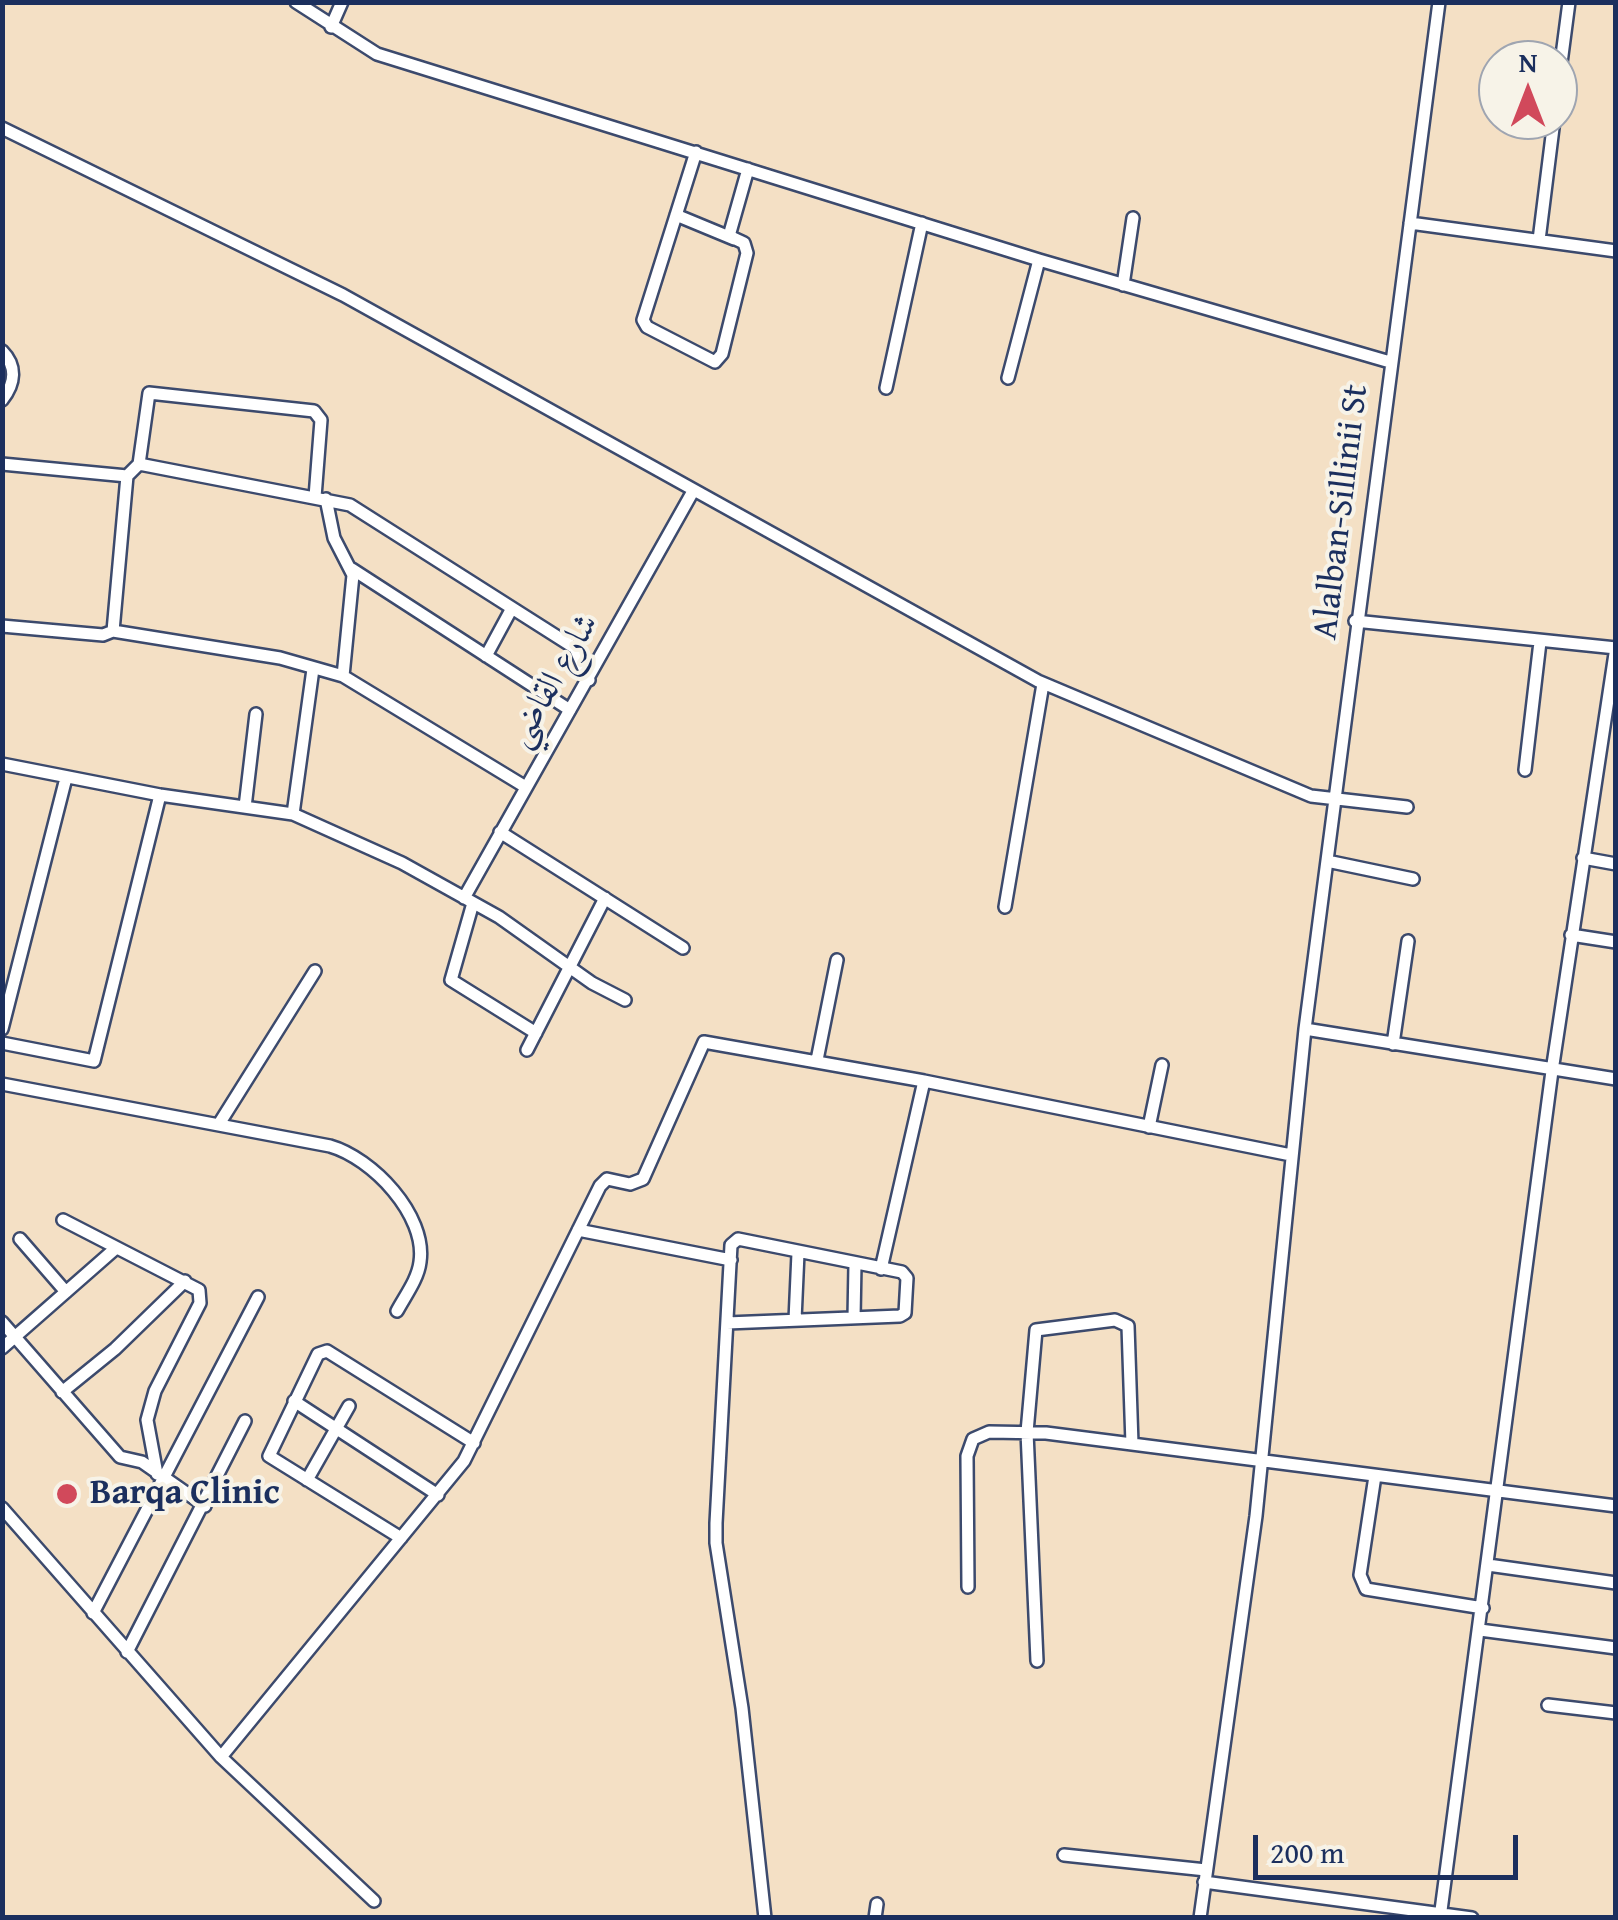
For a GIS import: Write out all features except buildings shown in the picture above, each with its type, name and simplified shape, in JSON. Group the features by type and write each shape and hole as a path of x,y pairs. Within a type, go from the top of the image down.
{"street":[{"path":"296,2 377,54 1039,260 1390,362"},
{"path":"332,27 342,2"},
{"name":"Alalban-Sillinii St","path":"1200,1918 1262,1463 1291,1155 1355,621 1439,2"},
{"path":"1564,40 1569,2"},
{"path":"2,128 344,296 1043,684 1311,796 1407,807"},
{"path":"1539,240 1552,140"},
{"path":"696,152 643,320 647,327 715,362"},
{"path":"715,362 722,354 747,253 744,243 729,236 748,169"},
{"path":"676,216 746,246 715,362"},
{"path":"1123,285 1133,218"},
{"path":"886,388 922,223"},
{"path":"1410,223 1616,251"},
{"path":"1008,378 1039,260"},
{"path":"2,350 13,366 13,377 2,400"},
{"path":"113,632 127,476 140,464 149,393 314,411 320,416 320,498 334,538 352,569 570,710"},
{"path":"2,464 127,476"},
{"path":"140,464 359,509 575,648 588,680"},
{"name":"شارع القاضي","path":"536,1033 451,980 469,900 524,786 692,492"},
{"path":"343,676 352,569"},
{"path":"486,656 512,608"},
{"path":"1355,621 1616,648 1552,1071 1440,1916"},
{"path":"2,626 103,635 113,632 280,658 343,676 524,786"},
{"path":"1524,770 1540,642"},
{"path":"293,814 313,668"},
{"path":"1005,907 1043,684"},
{"path":"245,807 256,714"},
{"path":"2,764 160,795 293,814 373,848 469,900 625,1000"},
{"path":"2,1029 66,778"},
{"path":"2,1043 94,1061 160,795"},
{"path":"500,832 683,948"},
{"path":"1583,858 1616,864"},
{"path":"1327,860 1413,878"},
{"path":"527,1050 604,898"},
{"path":"1571,936 1616,942"},
{"path":"1393,1044 1408,942"},
{"path":"817,1060 838,960"},
{"path":"219,1124 315,970"},
{"path":"1305,1029 1616,1080"},
{"path":"221,1756 438,1495 474,1443 603,1181 630,1184 643,1179 704,1042 924,1080 1291,1155"},
{"path":"1149,1128 1162,1065"},
{"path":"881,1268 924,1080"},
{"path":"2,1084 330,1146 372,1169 408,1217 421,1244 419,1269 397,1311"},
{"path":"63,1220 199,1290 201,1298 155,1391 147,1420 160,1477"},
{"path":"578,1230 730,1260"},
{"path":"20,1240 66,1292"},
{"path":"726,1324 905,1313 907,1278 902,1272 738,1240 732,1245 726,1324 716,1543 742,1708 765,1918"},
{"path":"2,1348 116,1248"},
{"path":"795,1320 798,1253"},
{"path":"854,1318 856,1264"},
{"path":"62,1392 116,1349 186,1282"},
{"path":"93,1612 160,1477 258,1297"},
{"path":"1037,1661 1027,1432 1036,1330 1115,1320 1128,1326 1132,1444"},
{"path":"2,1322 120,1457 138,1460 205,1506"},
{"path":"401,1538 272,1460 268,1453 318,1354 327,1351 474,1443"},
{"path":"294,1400 438,1495"},
{"path":"307,1480 349,1406"},
{"path":"127,1652 245,1422"},
{"path":"968,1586 969,1448 978,1436 1027,1432 1616,1506"},
{"path":"1376,1476 1360,1575 1366,1589 1483,1608"},
{"path":"2,1508 221,1756 374,1902"},
{"path":"1488,1565 1616,1583"},
{"path":"1480,1630 1616,1648"},
{"path":"1548,1705 1616,1713"},
{"path":"1064,1855 1355,1903 1472,1918"},
{"path":"1354,1918 1355,1903"}],"place":[{"name":"Barqa Clinic","path":"67,1494"}]}
